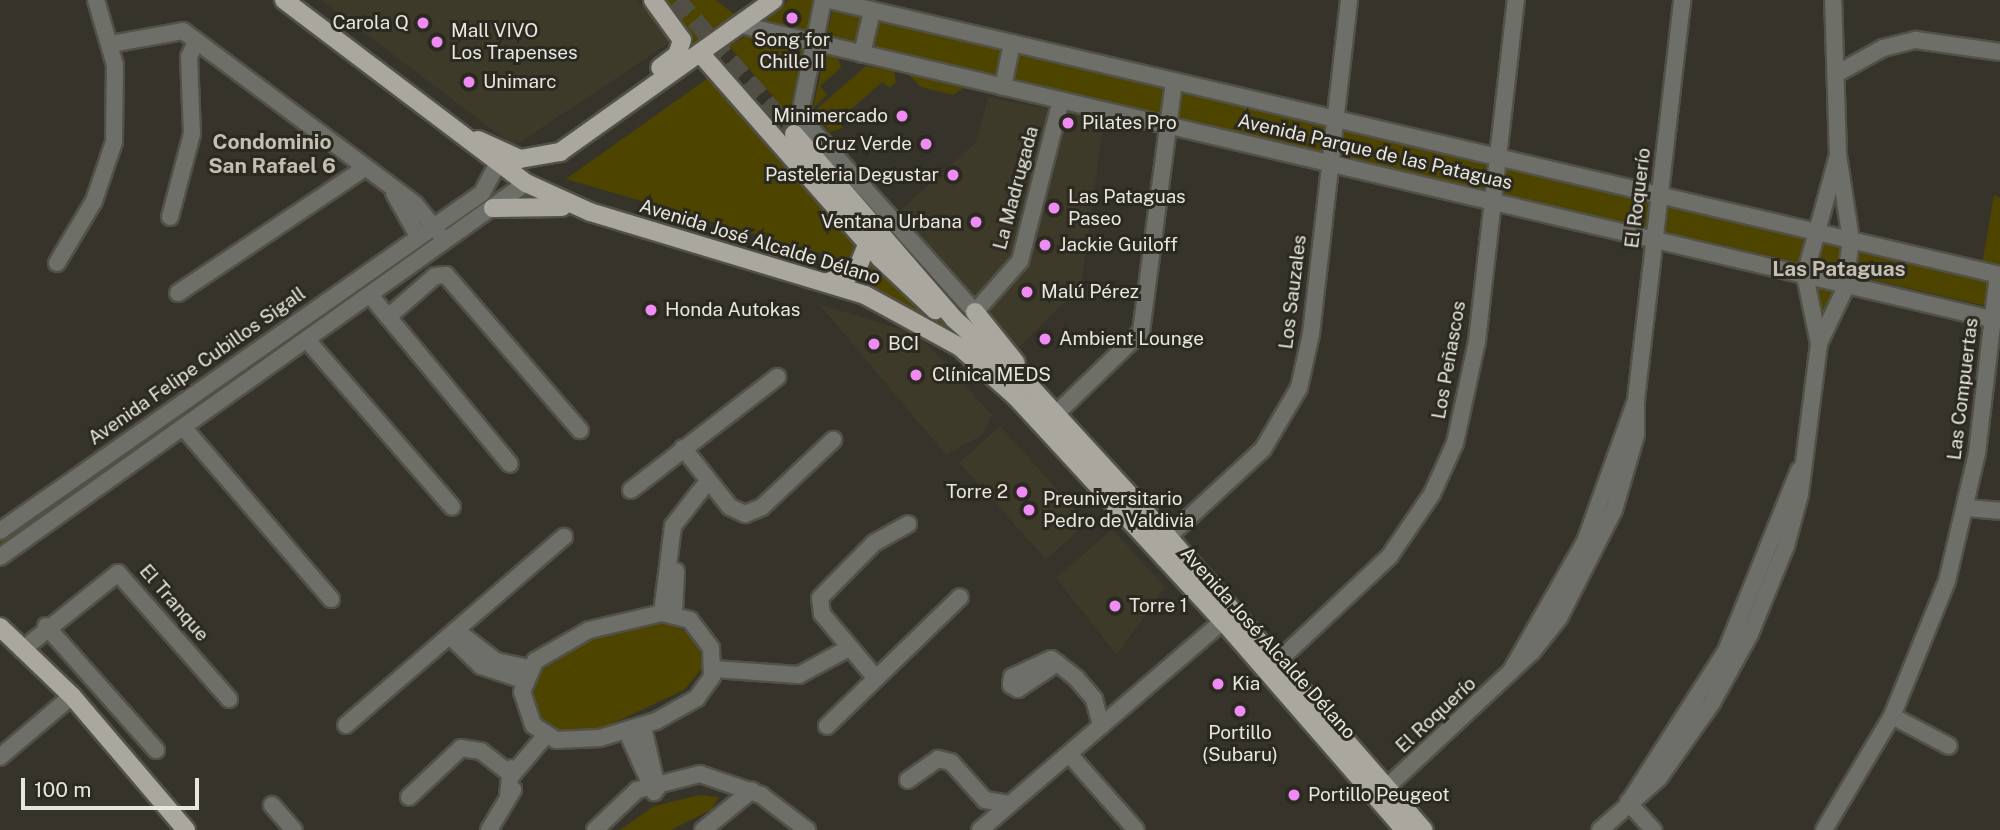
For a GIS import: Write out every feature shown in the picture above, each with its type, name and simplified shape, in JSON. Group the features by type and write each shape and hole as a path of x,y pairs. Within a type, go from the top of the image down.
{"main road":[{"name":"Avenida José Alcalde Délano","path":"284,0 497,165 526,183 590,212 825,282 902,311 979,363 1223,621 1405,830"},
{"path":"605,121 681,47 678,26 653,0"},
{"path":"526,183 574,143 774,0"},
{"path":"700,53 867,245 923,301 954,319"},
{"path":"455,131 525,160 574,143"},
{"name":"Avenida José Alcalde Délano","path":"794,134 954,319 1028,384 1168,537 1424,830"},
{"path":"493,208 538,203 590,212"},
{"path":"825,282 856,272 867,245"},
{"path":"975,312 1028,384"},
{"path":"2,633 72,696 179,828"}],"street":[{"path":"57,263 94,201 110,160 118,105 111,44 96,0"},
{"path":"826,0 802,104 808,127 975,312"},
{"name":"Avenida Parque de las Pataguas","path":"826,0 1999,275"},
{"name":"Los Sauzales","path":"1168,537 1250,464 1292,406 1308,352 1349,0"},
{"name":"Los Peñascos","path":"1277,662 1375,573 1440,478 1471,379 1516,0"},
{"name":"El Roquerío","path":"1387,787 1511,671 1559,618 1629,463 1682,0"},
{"path":"1600,830 1630,800 1659,778 1706,699 1759,597 1798,506 1819,344 1846,284 1851,240 1838,155 1838,73 1833,0"},
{"path":"862,54 872,11"},
{"name":"Avenida Parque de las Pataguas","path":"741,25 1997,320"},
{"path":"111,44 173,29 195,42 391,187 435,225 438,238 425,257"},
{"path":"1838,73 1883,48 1916,40 2000,52"},
{"path":"170,217 192,134 189,57 195,42"},
{"path":"1003,87 1012,43"},
{"path":"1056,414 1141,332 1174,81"},
{"name":"La Madrugada","path":"975,312 1020,261 1061,100"},
{"path":"1819,344 1805,275 1813,230 1838,155"},
{"name":"Avenida Felipe Cubillos Sigall","path":"0,531 488,188 497,165"},
{"path":"178,293 365,168"},
{"path":"0,557 526,183"},
{"path":"391,187 418,236"},
{"path":"388,317 435,276 446,275 580,430"},
{"name":"Las Compuertas","path":"1825,830 1892,716 1938,608 1967,508 1997,320 1999,275"},
{"path":"370,295 510,464"},
{"path":"307,340 452,507"},
{"path":"631,490 777,377"},
{"path":"183,427 331,599"},
{"path":"683,448 733,510 753,512 833,440"},
{"path":"668,614 673,526 711,485"},
{"path":"32,534 26,525 55,502 60,489"},
{"path":"1967,508 2000,511"},
{"path":"874,676 822,614 821,593 882,537 908,524"},
{"path":"346,725 564,537"},
{"name":"El Tranque","path":"22,650 46,626 110,574 122,574 229,699"},
{"path":"827,726 874,676 960,597"},
{"path":"668,614 701,630 714,665 696,698 635,729 587,740 541,733 523,702 526,674 589,630 668,614"},
{"path":"981,829 1223,621"},
{"path":"46,626 156,750"},
{"path":"454,632 489,657 526,674"},
{"path":"714,665 787,677 816,669 846,643"},
{"path":"1057,663 1094,699 1122,708"},
{"path":"3,751 72,696"},
{"path":"1094,699 1101,726"},
{"path":"1892,716 1949,746"},
{"path":"635,729 654,786"},
{"path":"489,830 508,796 516,768 541,733"},
{"path":"409,797 456,751 472,747 492,760 516,768"},
{"path":"1069,754 1136,830"},
{"path":"908,780 938,759 951,762 981,797 1010,804"},
{"path":"595,830 620,801 654,786 726,781 752,790 807,830"},
{"path":"604,830 654,786"},
{"path":"703,830 752,790"},
{"path":"981,797 981,829"},
{"path":"1630,800 1653,830"},
{"path":"272,805 294,830"}],"shaded area":[{"path":"321,0 637,0 675,39 514,146"},
{"path":"663,0 715,0 737,16 687,49 686,34"},
{"path":"789,0 814,0 807,32 764,22"},
{"name":"Las Pataguas","path":"833,8 1991,275 1984,305 826,38"},
{"path":"748,35 805,49 795,122 729,46"},
{"path":"825,53 837,55 841,68 820,86 827,95 813,108"},
{"path":"866,66 894,71 896,82 890,88 882,82 839,120 843,128 830,132 813,112"},
{"path":"908,74 964,88 953,95 921,87"},
{"path":"708,78 854,243 854,263 566,179"},
{"path":"988,97 1104,120 1081,286 1019,347 900,211 976,142"},
{"path":"499,188 449,228 0,549 0,539"},
{"path":"1994,195 2000,198 2000,268 1982,264"},
{"path":"871,257 1037,404 1109,480 959,335 860,280"},
{"path":"1813,284 1837,290 1822,320"},
{"name":"Clínica MEDS","path":"819,304 919,335 992,415 982,435 946,455"},
{"name":"Clínica MEDS","path":"1000,426 1087,523 1046,559 959,463"},
{"name":"Torre 1","path":"1112,529 1165,587 1117,655 1056,578"},
{"path":"661,620 691,634 700,648 703,667 684,690 605,727 570,736 542,728 530,703 531,680 545,662 594,637"},
{"path":"700,795 719,797 712,809 671,830 620,830 654,806"}],"tunnel":[{"path":"677,0 794,134"}],"place":[{"name":"Song for Chille II","path":"792,18"},
{"name":"Carola Q","path":"423,23"},
{"name":"Mall VIVO Los Trapenses","path":"437,42"},
{"name":"Unimarc","path":"469,82"},
{"name":"Minimercado","path":"902,116"},
{"name":"Pilates Pro","path":"1068,123"},
{"name":"Cruz Verde","path":"926,144"},
{"name":"Pasteleria Degustar","path":"953,175"},
{"name":"Las Pataguas Paseo","path":"1054,208"},
{"name":"Ventana Urbana","path":"976,222"},
{"name":"Jackie Guiloff","path":"1045,245"},
{"name":"Malú Pérez","path":"1027,292"},
{"name":"Honda Autokas","path":"651,310"},
{"name":"Ambient Lounge","path":"1045,339"},
{"name":"BCI","path":"874,344"},
{"name":"Clínica MEDS","path":"916,375"},
{"name":"Torre 2","path":"1022,492"},
{"name":"Preuniversitario Pedro de Valdivia","path":"1029,510"},
{"name":"Torre 1","path":"1115,606"},
{"name":"Kia","path":"1218,684"},
{"name":"Portillo (Subaru)","path":"1240,711"},
{"name":"Portillo Peugeot","path":"1294,795"}],"district":[{"name":"Condominio San Rafael 6","path":"272,154"},
{"name":"Las Pataguas","path":"1839,269"}]}
